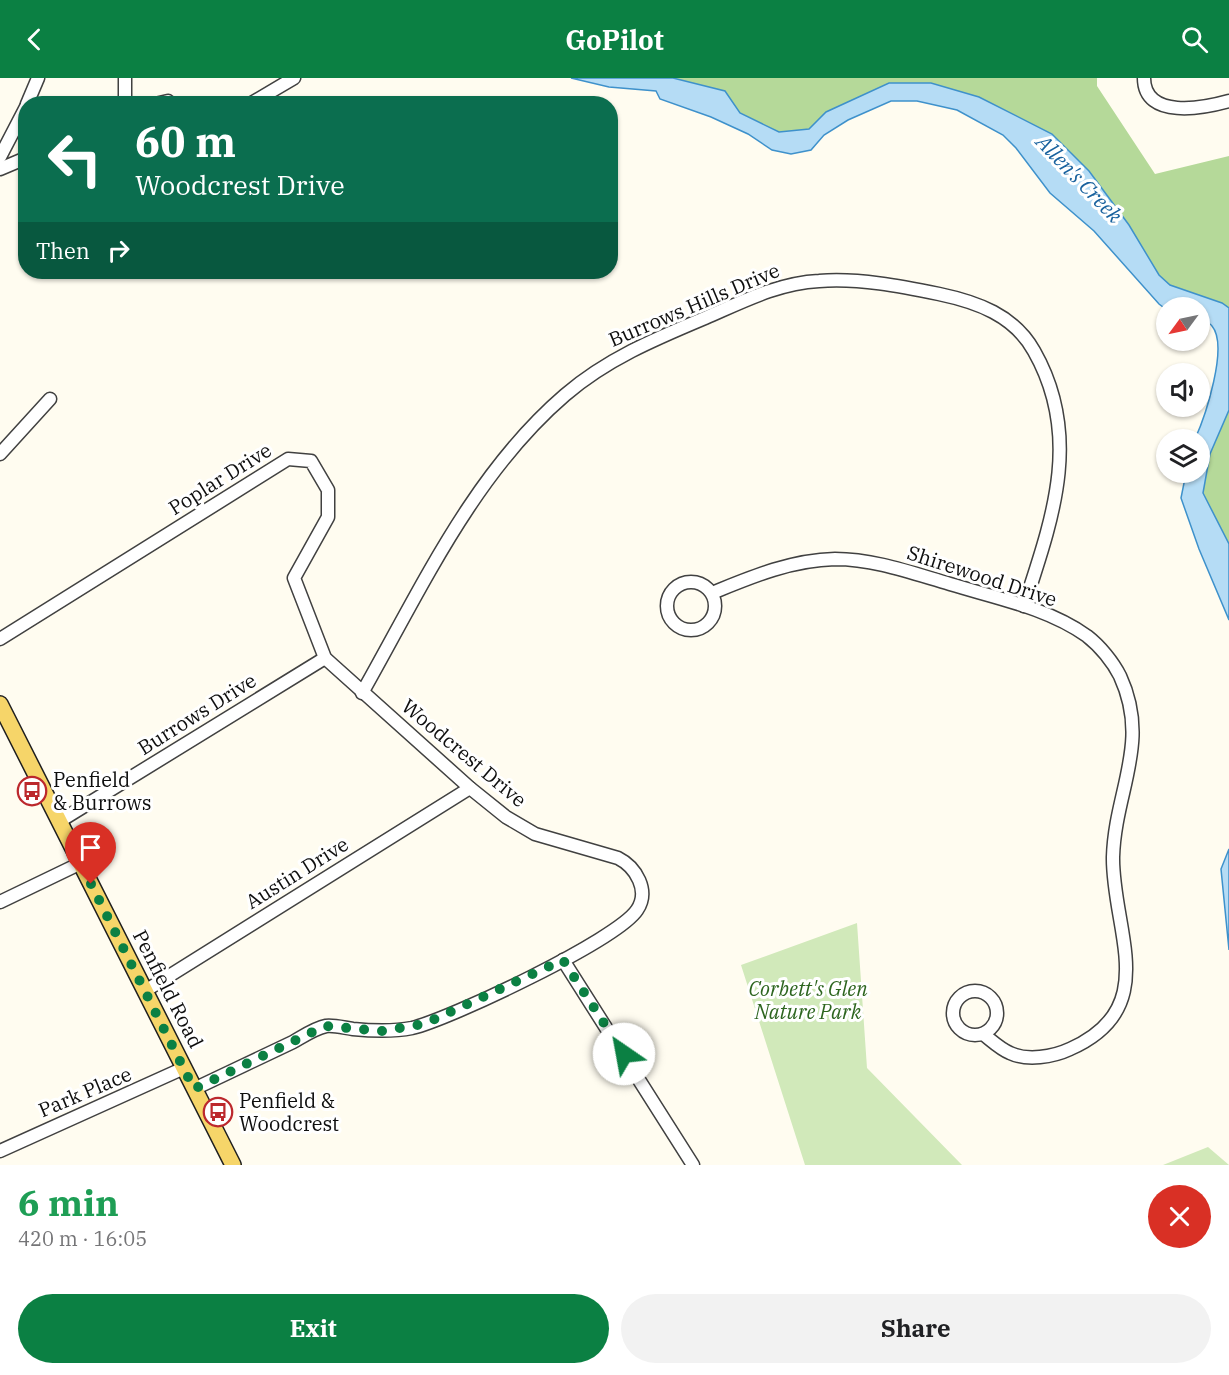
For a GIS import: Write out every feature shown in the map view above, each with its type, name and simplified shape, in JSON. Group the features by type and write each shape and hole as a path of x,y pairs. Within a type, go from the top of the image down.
{"main road":[{"name":"Penfield Road","path":"0,704 233,1165"}],"street":[{"path":"31,96 38,78"},
{"path":"125,78 126,96"},
{"path":"264,96 294,78"},
{"path":"1144,78 1152,98 1166,107 1198,108 1229,100"},
{"path":"0,157 18,125"},
{"path":"0,169 18,161"},
{"name":"Burrows Hills Drive","path":"362,693 473,499 516,444 565,395 609,362 654,339 766,292 796,284 849,280 904,286 958,298 996,313 1022,333 1046,375 1054,404 1060,471 1056,504 1023,606"},
{"path":"0,454 50,399"},
{"name":"Poplar Drive","path":"0,639 288,459 311,461 328,490 328,517 294,578 325,658"},
{"name":"Shirewood Drive","path":"712,593 771,570 799,564 842,560 882,565 1023,606 1087,636 1105,653 1119,674 1133,714 1134,736 1118,811 1113,859 1128,958 1127,979 1123,995 1111,1019 1091,1038 1068,1051 1030,1057 1010,1053 983,1034"},
{"path":"683,583 699,583 712,593 716,608 714,616 703,627 696,630 680,628 669,616 667,600 670,593 683,583"},
{"name":"Woodcrest Drive","path":"194,1089 325,1026 382,1031 424,1024 563,960 632,916 641,902 642,894 637,876 627,862 527,830 470,788 325,658"},
{"name":"Burrows Drive","path":"60,821 325,658"},
{"name":"Austin Drive","path":"145,991 470,788"},
{"path":"0,902 81,863"},
{"path":"563,960 693,1165"},
{"name":"Park Place","path":"0,1151 184,1068"}],"green space":[{"path":"673,78 1097,78 1097,86 1155,174 1229,156 1229,308 1210,297 1170,285 1159,275 1129,225 1089,171 1052,134 931,83 826,112 809,129 779,132 740,113 725,91"},
{"path":"1229,410 1229,544 1203,493 1205,483 1210,483 1210,454"},
{"name":"Corbett's Glen Nature Park","path":"857,923 867,1068 962,1165 805,1165 741,965"},
{"path":"1208,1147 1229,1165 1163,1165"}],"water":[{"name":"Allen's Creek","path":"571,78 673,78 725,91 740,113 779,132 809,129 826,112 889,83 931,83 979,97 1052,134 1089,171 1129,225 1159,275 1170,285 1205,297 1156,297 1156,301 1094,231 1050,193 1016,148 1003,135 957,110 917,101 891,101 848,120 824,135 811,150 791,154 772,150 748,134 711,117 660,99 656,91 609,87"},
{"path":"1210,299 1229,308 1229,410 1210,454 1210,429 1199,429 1203,417 1210,417 1210,395 1217,365 1217,336 1211,325"},
{"path":"1184,483 1205,483 1203,493 1229,544 1229,620 1199,549 1181,498"},
{"path":"1229,849 1229,950 1221,869"}],"place":[{"name":"Penfield & Burrows","path":"32,791"},
{"name":"Penfield & Woodcrest","path":"218,1112"}],"route":[{"path":"91,884 194,1089 325,1026 366,1031 411,1028 437,1020 563,960 624,1054"}]}
